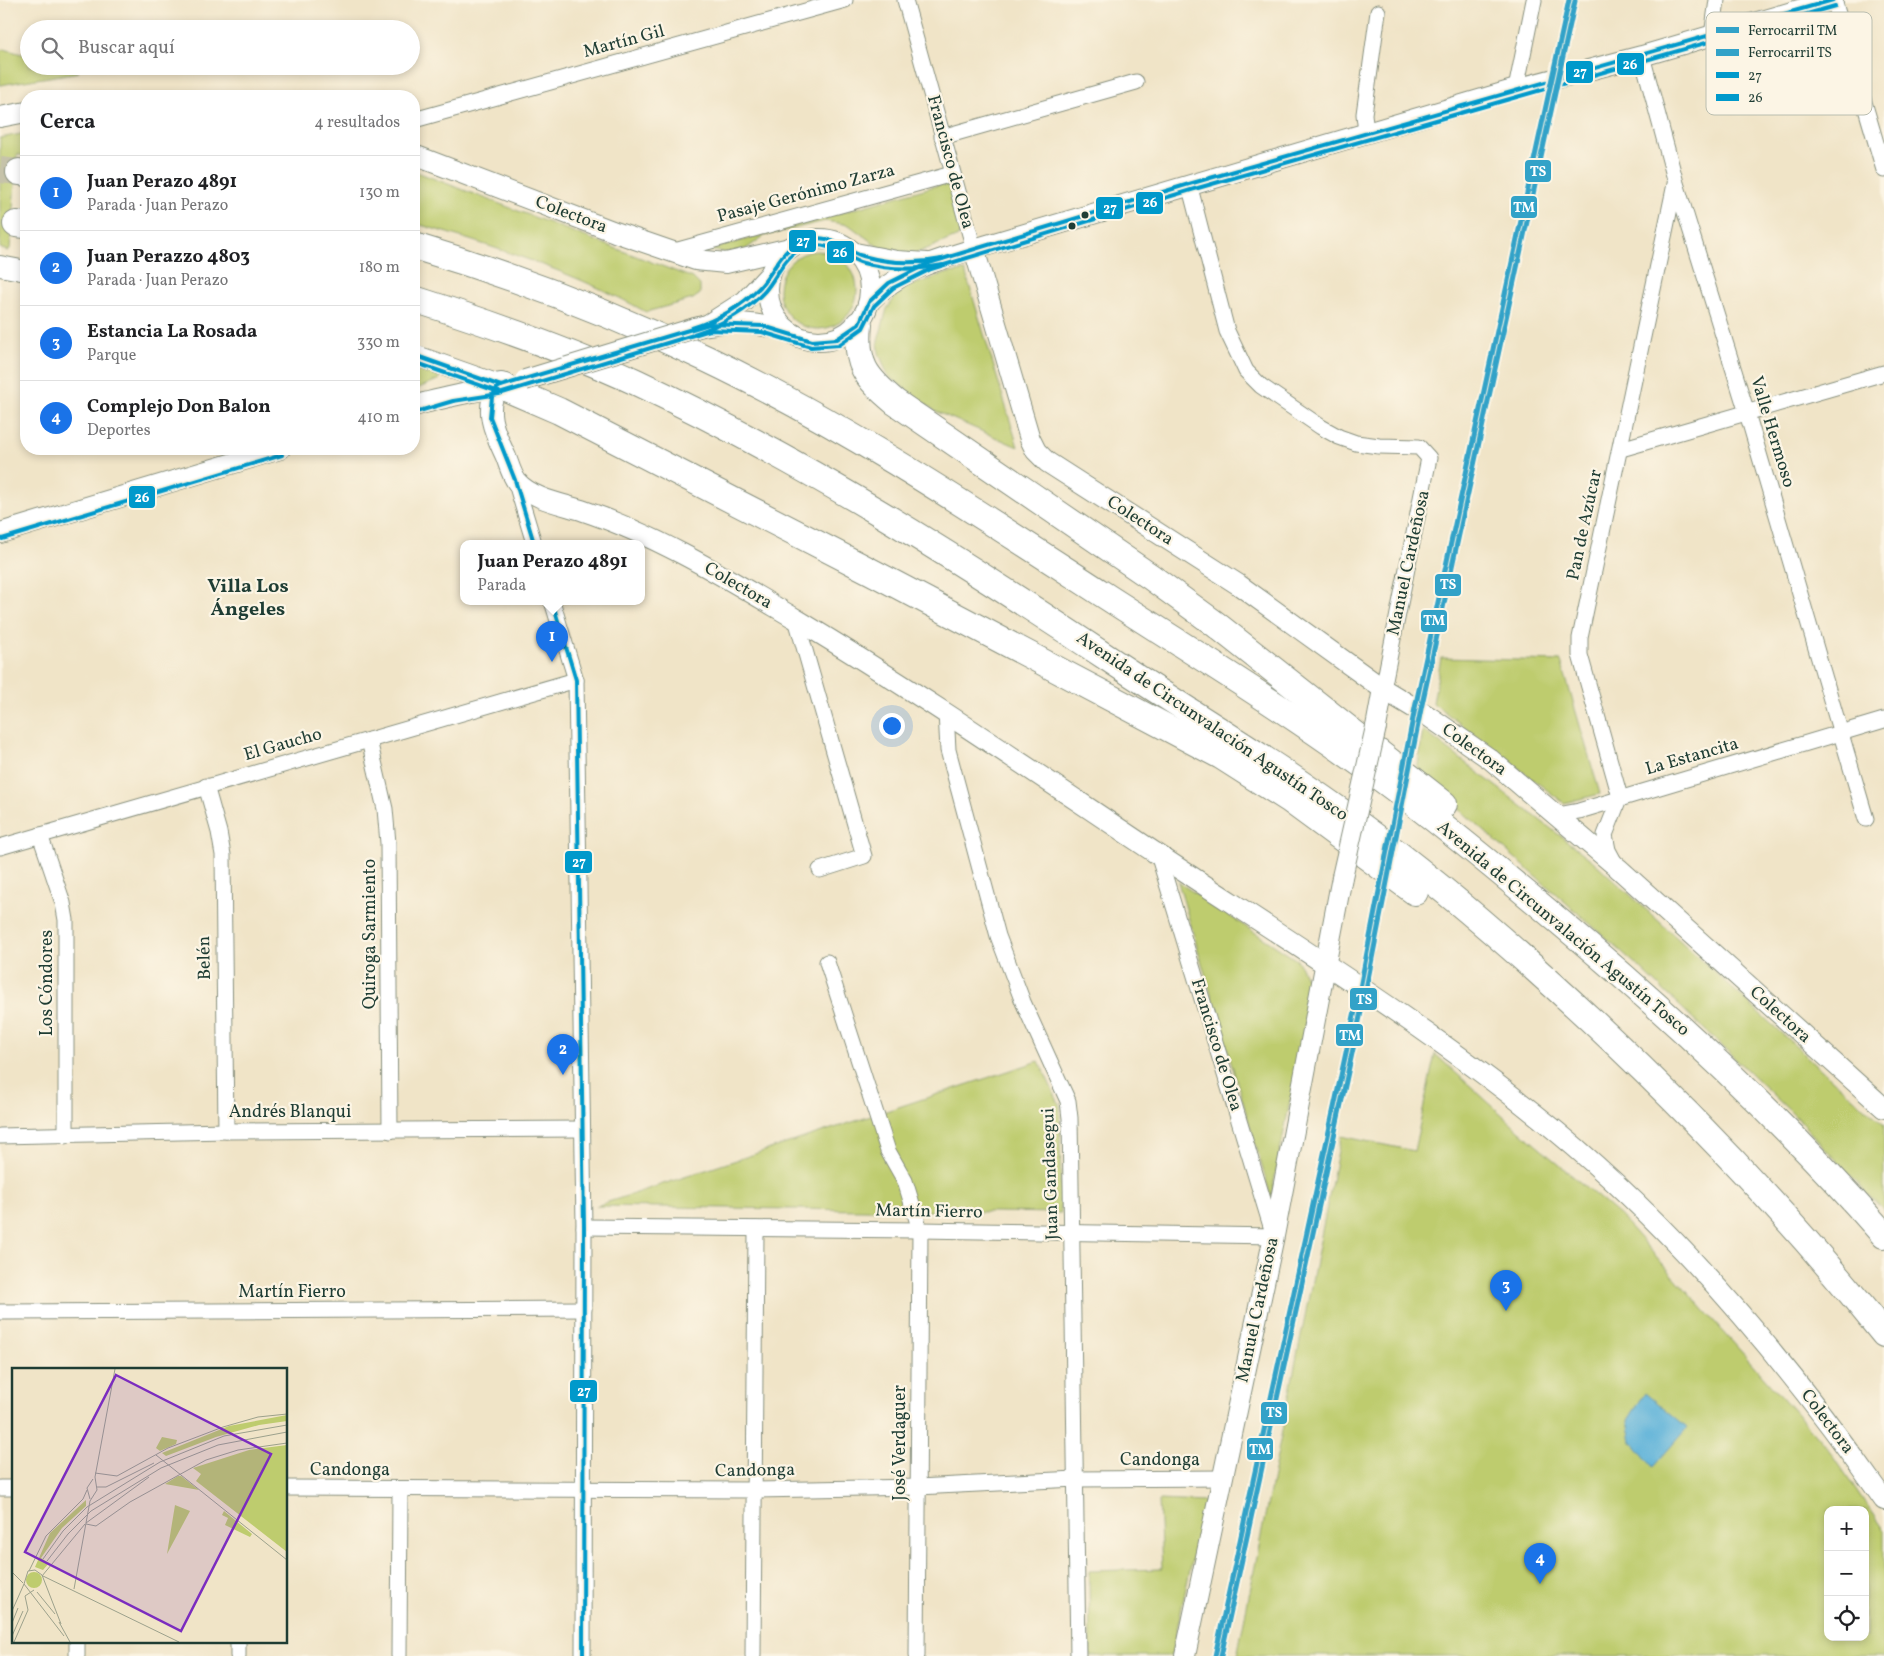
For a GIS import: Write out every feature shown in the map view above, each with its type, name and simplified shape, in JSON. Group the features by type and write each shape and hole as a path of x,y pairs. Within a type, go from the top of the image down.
{"highway":[{"name":"Avenida de Circunvalación Agustín Tosco","path":"420,248 539,288 644,330 766,389 873,449 1037,551 1344,752 1416,805 1604,958 1726,1071 1826,1171 1884,1235"},
{"name":"Avenida de Circunvalación Agustín Tosco","path":"420,301 512,332 632,380 716,421 848,494 1033,609 1363,827 1467,909 1516,951 1633,1059 1739,1166 1801,1234 1884,1334"},
{"path":"864,313 858,357 867,374 881,390 1151,576 1214,623 1457,814 1529,896"},
{"path":"522,383 547,399 558,411"},
{"path":"522,383 558,411 863,567 1221,756 1290,800 1430,903 1516,951"}],"main road":[{"path":"1793,12 1833,0"},
{"path":"702,326 764,326 789,332 812,342 824,342 844,336 889,283 929,263 1189,184 1516,89 1706,38"},
{"path":"0,117 20,113"},
{"name":"Colectora","path":"420,157 671,252 718,264 790,248"},
{"path":"515,480 490,417 492,396 522,383 702,326 745,301 770,274 781,256 790,248 807,240 825,239 836,242 855,253 897,261 929,263"},
{"name":"Francisco de Olea","path":"974,249 1030,439"},
{"path":"855,253 867,272 870,282 864,313"},
{"path":"770,274 768,287 771,308 782,326 789,332"},
{"path":"420,357 522,383"},
{"path":"420,404 452,395 522,383"},
{"name":"Colectora","path":"1030,439 1036,452 1047,462 1239,585 1383,689 1431,718 1490,759 1618,868 1884,1108"},
{"path":"0,532 260,455"},
{"name":"Colectora","path":"515,480 536,494 626,527 652,539 711,569 796,619 946,712 1325,963 1481,1072 1558,1133 1647,1214 1687,1254 1778,1358 1833,1429 1884,1500"},
{"name":"Manuel Cardeñosa","path":"1185,1656 1274,1236 1342,876 1383,689"}],"street":[{"name":"Martín Gil","path":"420,118 845,0"},
{"name":"Francisco de Olea","path":"905,0 974,249"},
{"path":"1516,89 1534,0"},
{"path":"1833,0 1837,12"},
{"path":"1366,133 1364,114 1378,12"},
{"name":"Valle Hermoso","path":"1642,56 1676,183 1747,413 1866,818"},
{"path":"942,137 1136,82"},
{"path":"1868,115 1884,170"},
{"name":"Pasaje Gerónimo Zarza","path":"671,252 952,174"},
{"name":"Pan de Azúcar","path":"1620,797 1580,655 1580,638 1676,183"},
{"name":"Manuel Cardeñosa","path":"1189,184 1227,331 1246,371 1261,386 1339,437 1356,443 1379,446 1419,447 1426,452 1429,466 1383,689"},
{"path":"1621,448 1884,373"},
{"path":"515,480 533,540"},
{"path":"553,605 576,680 581,1130 584,1228 583,1656"},
{"path":"796,619 864,856 820,870"},
{"name":"El Gaucho","path":"0,847 576,680"},
{"name":"Juan Gandasegui","path":"946,712 948,750 998,936 1023,1002 1068,1101 1072,1233 1078,1656"},
{"name":"La Estancita","path":"1554,812 1571,812 1884,720"},
{"name":"Quiroga Sarmiento","path":"370,740 385,809 388,843 390,1130"},
{"name":"Belén","path":"206,786 219,832 223,855 226,1131"},
{"path":"1618,868 1608,850 1605,835 1620,797"},
{"name":"Los Cóndores","path":"40,835 64,904 66,920 66,1136"},
{"name":"Francisco de Olea","path":"1158,854 1274,1236"},
{"name":"José Verdaguer","path":"827,962 888,1151 905,1181 920,1230 917,1656"},
{"name":"Andrés Blanqui","path":"0,1136 226,1131 581,1130"},
{"name":"Martín Fierro","path":"584,1228 920,1230 1274,1236"},
{"path":"753,1656 756,1229"},
{"name":"Martín Fierro","path":"0,1312 584,1309"},
{"name":"Candonga","path":"288,1488 584,1491 755,1490 918,1486 1076,1479 1224,1478"},
{"path":"399,1656 400,1489"}],"green space":[{"path":"4,49 20,53 20,75 61,75 0,85 0,50"},
{"path":"20,134 20,155 17,155 10,249 8,251 0,248 0,138"},
{"path":"420,173 693,278 700,285 700,294 693,299 646,312 591,284 562,272 420,225"},
{"path":"949,182 963,234 912,255 880,248 849,225 825,221 764,236 746,249 727,253 709,250"},
{"path":"810,251 826,251 840,257 851,268 857,282 857,298 851,312 840,323 826,329 810,329 796,323 785,312 779,298 779,282 785,268 796,257"},
{"path":"965,271 1018,447 935,411 888,376 879,353 878,341 887,309 898,293 907,287 948,273"},
{"path":"420,368 438,376 440,379 420,387"},
{"path":"1441,658 1561,661 1600,794 1564,803 1433,703"},
{"path":"1423,730 1593,861 1827,1075 1884,1124 1884,1211 1792,1113 1638,966 1417,772"},
{"path":"1178,882 1298,961 1312,990 1271,1197"},
{"path":"1435,1054 1530,1140 1620,1216 1830,1451 1867,1506 1824,1506 1824,1641 1869,1641 1869,1509 1884,1531 1884,1656 1237,1656 1341,1136 1414,1151"},
{"path":"1039,1061 1060,1106 1061,1213 596,1206"},
{"path":"1159,1500 1205,1502 1171,1656 1090,1656 1089,1571 1162,1569"}],"water":[{"path":"1645,1393 1687,1428 1653,1467 1632,1442 1628,1420"}],"tunnel":[{"path":"0,170 19,172"}],"rail line":[{"name":"TM","path":"1215,1656 1360,988 1415,708 1569,0"},
{"name":"TS","path":"1221,1656 1366,989 1421,709 1575,1"}],"transit line":[{"name":"27","path":"1791,12 1833,0"},
{"name":"26","path":"1814,12 1835,6"},
{"name":"27","path":"533,540 515,480 490,417 492,397 497,388 501,386 709,324 763,326 812,341 837,339 859,324 869,302 889,283 929,263 1189,184 1706,36"},
{"name":"26","path":"420,411 453,401 499,394 710,330 762,332 811,347 839,345 863,328 874,306 893,288 931,269 1191,190 1706,43"},
{"name":"27","path":"692,328 720,317 745,301 765,281 783,255 795,244 803,241 822,238 836,242 863,256 882,260 913,262 942,259"},
{"name":"26","path":"694,334 723,322 758,299 787,260 793,254 806,247 815,245 829,247 863,263 883,267 923,268 943,265"},
{"name":"27","path":"420,357 501,386"},
{"name":"26","path":"420,364 499,392"},
{"name":"26","path":"2,539 282,455"},
{"name":"27","path":"553,605 576,680 584,1227 583,1656"}],"place":[{"name":"Juan Perazo 4891","path":"552,662"},
{"name":"Juan Perazzo 4803","path":"563,1075"},
{"name":"Estancia La Rosada","path":"1506,1311"},
{"name":"Complejo Don Balon","path":"1540,1584"}],"district":[{"name":"Villa Los Ángeles","path":"248,598"}]}
